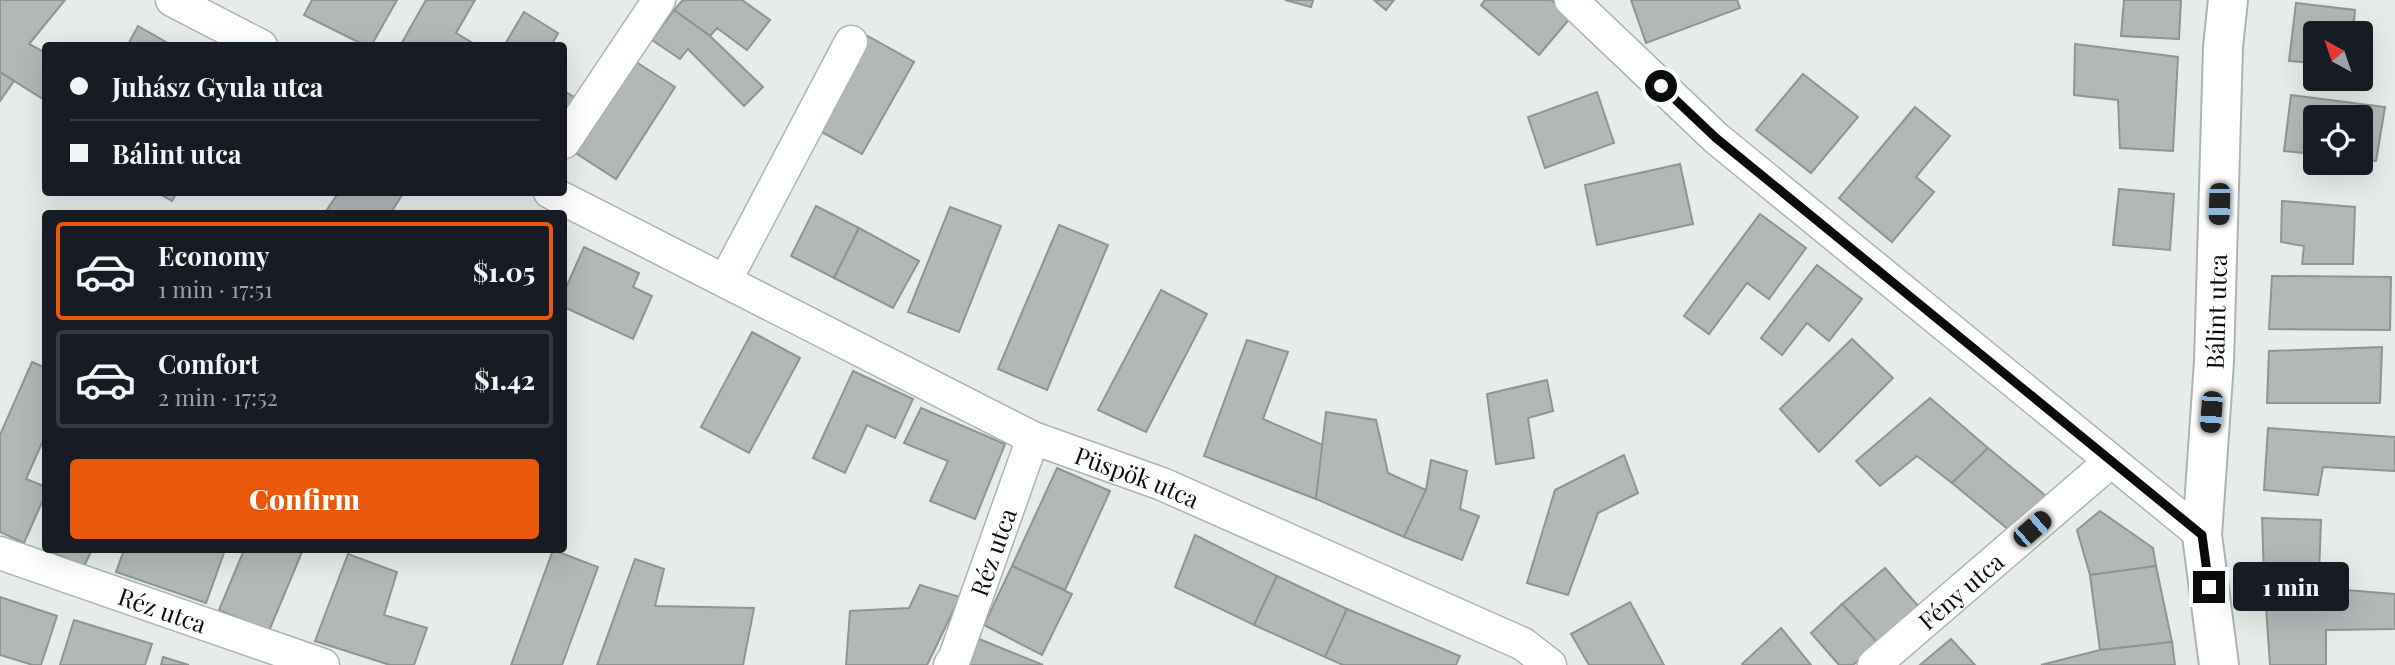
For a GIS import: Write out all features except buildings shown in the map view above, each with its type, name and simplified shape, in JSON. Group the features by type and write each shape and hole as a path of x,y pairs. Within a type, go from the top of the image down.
{"street":[{"path":"172,0 253,42"},
{"path":"567,138 659,0"},
{"path":"1571,0 1716,138 2202,535"},
{"name":"Bálint utca","path":"2219,665 2202,535 2214,362 2223,60 2228,0"},
{"path":"725,281 850,42"},
{"name":"Püspök utca","path":"558,196 1033,438 1162,484 1523,644 1550,665"},
{"name":"Réz utca","path":"950,665 1033,438"},
{"name":"Fény utca","path":"1874,665 2111,461"},
{"name":"Réz utca","path":"0,553 323,665"}],"route":[{"path":"1661,86 1716,138 2202,535 2209,587"}]}
